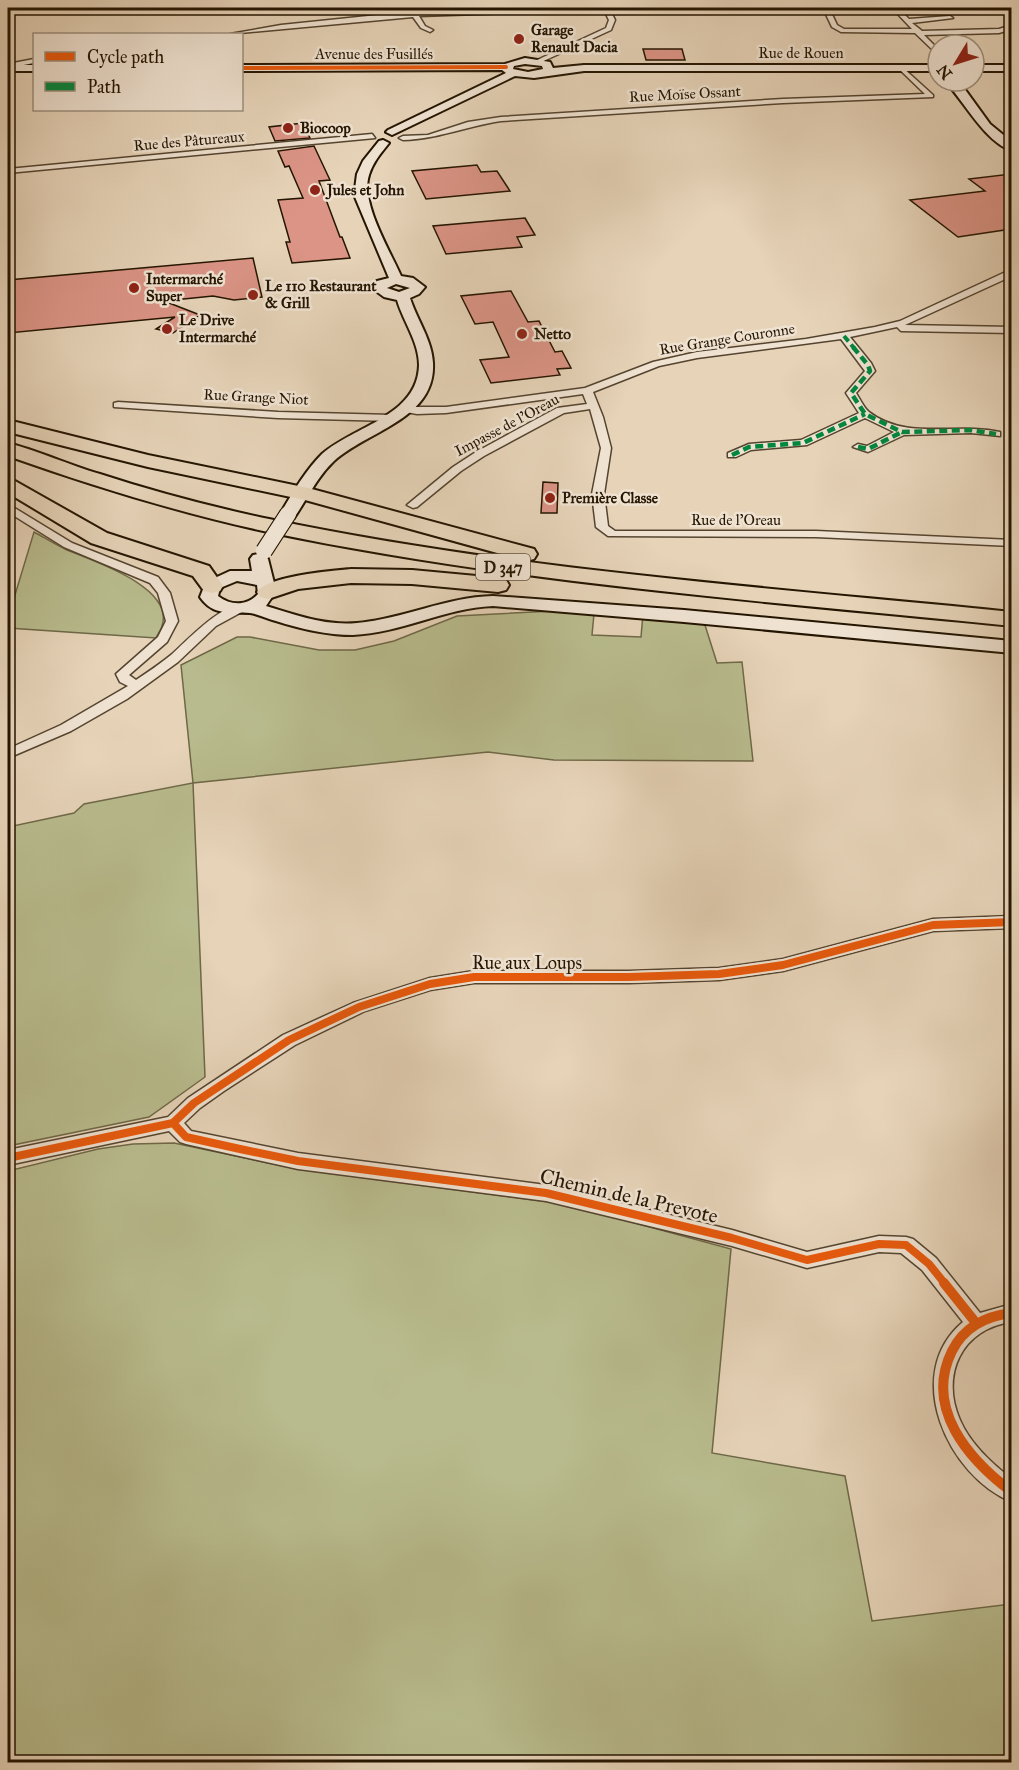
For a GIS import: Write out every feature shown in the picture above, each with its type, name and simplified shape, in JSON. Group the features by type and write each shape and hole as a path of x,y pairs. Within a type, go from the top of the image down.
{"highway":[{"path":"8,426 148,461 302,492 514,552 708,589"},
{"name":"D 347","path":"8,449 148,495 231,517 331,539 512,568 1011,619"},
{"name":"D 347","path":"8,460 137,503 291,541 474,574 1011,630"},
{"path":"8,485 99,538 201,571 212,594"},
{"path":"257,597 284,585 302,581 381,576 617,590"}],"street":[{"path":"239,33 279,26 504,8 621,8"},
{"path":"236,575 261,555 322,465 336,452 398,413 417,398 422,389 426,362 402,296 413,293 418,287 408,281 396,280 361,197 359,186 378,140 397,135 510,70 514,62 537,62 609,29 612,20 606,8"},
{"path":"826,8 834,26 843,31 999,31 1011,27"},
{"path":"895,8 926,39"},
{"path":"415,14 423,27 430,30"},
{"path":"909,21 950,18"},
{"path":"8,67 33,61"},
{"path":"537,62 548,69"},
{"path":"8,67 33,69"},
{"name":"Avenue des Fusillés","path":"243,68 510,70"},
{"name":"Rue Moïse Ossant","path":"397,135 429,137 468,124 501,118 930,96 901,68"},
{"name":"Rue de Rouen","path":"510,70 534,75 548,69 926,68"},
{"path":"986,68 1011,68"},
{"path":"8,74 33,69"},
{"path":"962,93 986,126 1011,147"},
{"name":"Rue des Pâtureaux","path":"8,171 378,140"},
{"name":"Rue Grange Couronne","path":"398,413 446,410 587,391 656,364 875,330 903,323 1011,272"},
{"path":"903,323 916,327"},
{"path":"875,330 916,327 1011,330"},
{"path":"844,336 870,370 851,393 865,414 902,432"},
{"name":"Rue de l'Oreau","path":"587,391 601,424 606,448 598,505 602,527 612,534 816,534 1011,543"},
{"name":"Rue Grange Niot","path":"118,405 278,415 398,413"},
{"name":"Impasse de l'Oreau","path":"413,505 457,469 480,454 561,410 593,406"},
{"path":"732,455 748,447 803,443 865,414"},
{"path":"858,447 868,449 902,432 971,430 996,434"},
{"path":"8,507 68,545 144,574 160,586 172,621 163,639 122,674 125,680 138,686"},
{"path":"257,597 261,555"},
{"path":"212,623 212,594 218,581 236,575 246,575 257,597 278,615 312,626 345,630 387,624 463,602 493,601 684,616 1011,647"},
{"path":"212,594 226,608 257,597"},
{"path":"8,754 76,723 138,686 184,651 212,623 257,597"},
{"name":"Rue aux Loups","path":"8,1158 173,1123 210,1091 288,1040 359,1007 430,984 474,977 630,977 719,974 783,965 933,925 1011,922"},
{"name":"Chemin de la Prevote","path":"173,1123 186,1137 240,1149 298,1161 546,1193 721,1235 807,1260 879,1244 906,1245 929,1264 976,1323"},
{"path":"1011,1313 993,1316 976,1323 959,1339 944,1369 942,1389 946,1415 959,1442 988,1475 1011,1492"}],"green space":[{"path":"34,532 67,550 112,569 145,588 156,599 163,612 162,626 156,638 8,628 8,618"},
{"path":"553,611 594,614 592,635 641,637 643,614 704,622 717,663 742,662 753,761 554,760 488,752 193,783 181,665 237,637 250,637 319,650 355,650 394,641 457,616"},
{"path":"193,783 205,1077 149,1117 8,1146 8,827 74,813 84,804"},
{"path":"174,1143 297,1169 565,1204 731,1249 712,1453 845,1476 872,1621 1011,1604 1011,1762 8,1762 8,1171 98,1149 133,1144"}],"building":[{"path":"643,49 682,49 685,60 646,60"},
{"path":"303,123 310,138 275,141 269,127"},
{"path":"314,146 330,180 319,181 350,258 292,263 286,242 290,242 278,200 303,198 289,166 285,167 278,151"},
{"path":"477,165 481,172 497,171 510,191 426,199 412,171"},
{"path":"1011,174 1011,229 958,237 910,200 985,191 969,179"},
{"path":"525,218 535,235 517,237 522,247 446,254 433,226"},
{"name":"Intermarché Super","path":"253,258 262,297 234,300 213,296 164,301 200,315 173,333 156,329 175,317 8,333 8,280"},
{"path":"511,291 528,322 539,321 555,352 562,351 571,368 557,369 560,375 491,383 480,360 509,357 493,322 475,324 461,296"},
{"name":"Première Classe","path":"543,482 558,483 557,513 541,513"}],"marked path":[{"path":"844,336 868,365 870,371 851,393 865,414 902,432 971,430 996,434"},
{"path":"732,455 749,447 803,443 865,414"},
{"path":"858,447 868,449 902,432"}],"cycle path":[{"path":"243,68 506,67"},
{"path":"8,1158 173,1123 194,1103 289,1040 359,1007 430,984 474,977 629,977 719,974 783,965 933,925 1012,922"},
{"path":"173,1123 186,1137 240,1149 298,1161 546,1193 732,1238 807,1260 879,1244 906,1245 929,1264 976,1323"},
{"path":"1012,1313 996,1316 974,1325 962,1336 946,1363 942,1385 945,1406 952,1426 963,1446 994,1479 1012,1492"}],"place":[{"name":"Garage Renault Dacia","path":"519,39"},
{"name":"Biocoop","path":"288,128"},
{"name":"Jules et John","path":"315,190"},
{"name":"Intermarché Super","path":"134,288"},
{"name":"Le 110 Restaurant & Grill","path":"253,295"},
{"name":"Le Drive Intermarché","path":"167,329"},
{"name":"Netto","path":"522,334"},
{"name":"Première Classe","path":"550,498"}]}
